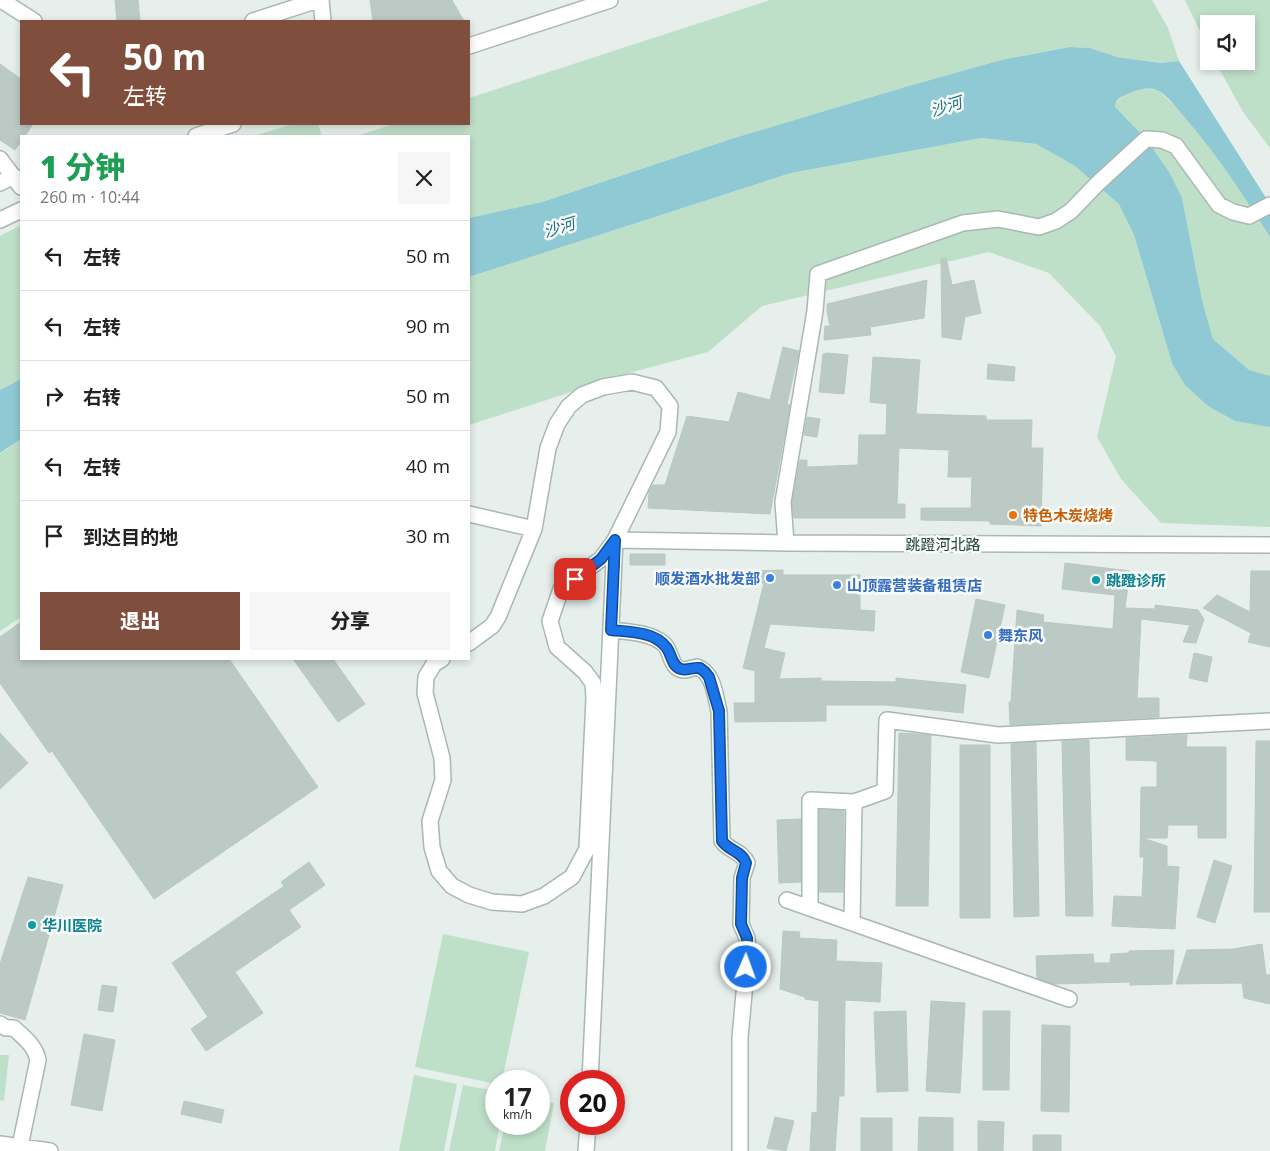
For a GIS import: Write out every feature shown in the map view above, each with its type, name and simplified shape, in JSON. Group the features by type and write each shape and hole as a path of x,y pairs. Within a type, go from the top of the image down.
{"street":[{"path":"0,0 32,20"},
{"path":"256,20 319,0 323,20"},
{"path":"470,46 610,0"},
{"path":"199,135 230,125"},
{"path":"786,543 783,502 815,311 818,274 963,223 998,218 1039,227 1056,221 1071,211 1146,139 1162,140 1176,146 1220,205 1233,212 1250,216 1270,205"},
{"path":"0,159 12,182"},
{"path":"0,220 20,210"},
{"path":"440,660 434,664 426,677 425,694 442,758 443,780 430,821 432,847 439,871 452,886 469,896 492,902 522,904 544,896 572,877 587,849 594,698 593,683 557,647 550,620 561,589 601,559 615,540 668,432 670,406 656,388 632,382 603,388 582,395 569,406 557,424 548,448 534,529 498,617 492,626 470,641"},
{"path":"470,514 534,529"},
{"path":"591,1070 615,540"},
{"name":"跳蹬河北路","path":"615,540 786,543 1270,545"},
{"path":"611,630 644,634 662,643 669,651 672,662 678,668 685,670 697,667 705,672 709,677 719,711 722,841 740,854 746,863 742,878 741,924 747,938 748,949 740,1038 740,1151"},
{"path":"810,908 810,800 854,802 885,791 888,720 998,735 1270,721"},
{"path":"852,923 854,802"},
{"path":"787,900 1069,999"},
{"path":"0,1024 6,1028 14,1028 31,1043 36,1051 38,1060 19,1148"},
{"path":"586,1151 587,1135"},
{"path":"0,1144 50,1151"}],"green space":[{"path":"770,0 1152,0 1168,28 1179,61 1160,63 1117,57 1090,48 1070,47 1001,60 734,138 542,202 470,218 470,135 360,135 390,125 470,125 470,98"},
{"path":"1185,0 1270,0 1270,148 1243,112 1220,70 1255,70 1255,15 1200,15 1200,31"},
{"path":"1141,88 1158,90 1175,106 1205,141 1241,191 1270,237 1270,376 1249,370 1213,339 1202,300 1182,198 1115,108 1121,98"},
{"path":"290,125 318,125 322,135 256,135"},
{"path":"981,138 1036,144 1075,166 1119,203 1134,235 1172,363 1270,427 1270,527 1161,523 1121,479 1097,437 1116,356 1100,326 1049,273 989,252 762,306 708,352 636,371 470,425 470,277 791,173"},
{"path":"20,226 20,380 0,390 0,236"},
{"path":"20,440 20,618 0,631 0,454"},
{"path":"443,934 529,952 504,1070 485,1070 485,1082 415,1067"},
{"path":"0,1055 9,1055 4,1101 0,1100"},
{"path":"414,1075 457,1084 444,1151 399,1151"},
{"path":"463,1085 485,1089 485,1135 498,1135 495,1151 449,1151"},
{"path":"550,1102 554,1103 550,1124"},
{"path":"503,1135 548,1135 545,1151 499,1151"}],"water":[{"name":"沙河","path":"1070,47 1090,48 1117,57 1160,63 1179,61 1270,204 1270,237 1220,162 1198,133 1159,91 1156,89 1144,89 1133,92 1118,99 1115,107 1146,139 1169,172 1182,198 1202,300 1213,339 1249,370 1270,376 1270,427 1235,421 1208,406 1185,385 1172,363 1134,235 1119,204 1075,166 1036,144 981,138 791,173 470,277 470,218 542,202 734,138 1001,60"},
{"path":"20,380 20,440 0,453 0,390"}],"building":[{"path":"115,0 138,0 140,20 117,20"},
{"path":"370,0 452,0 463,20 373,20"},
{"path":"0,64 20,78 20,125 32,125 26,135 20,135 20,142 15,150 0,140"},
{"path":"946,258 952,285 974,280 981,313 965,317 961,340 942,337 941,259"},
{"path":"927,280 924,318 870,327 871,335 824,340 825,326 830,326 827,304"},
{"path":"783,347 799,351 787,404 790,405 770,514 648,508 649,492 653,485 665,485 687,416 729,422 738,392 770,400"},
{"path":"823,354 848,355 844,394 819,392"},
{"path":"873,357 920,360 916,414 986,416 986,420 1032,420 1031,448 1043,448 1041,526 990,524 990,521 921,520 921,508 971,508 972,477 948,477 949,450 899,448 897,504 905,504 905,518 794,518 792,502 800,460 807,460 807,467 858,465 859,435 886,435 887,404 870,402"},
{"path":"988,364 1015,367 1014,381 987,379"},
{"path":"807,417 820,419 817,437 804,435"},
{"path":"630,554 665,554 665,565 630,565"},
{"path":"1065,563 1130,571 1125,608 1155,609 1155,605 1198,610 1204,619 1196,643 1183,642 1190,625 1141,619 1137,698 1159,698 1159,717 1010,725 1009,702 1011,702 1017,610 1044,615 1043,622 1113,629 1115,595 1062,589"},
{"path":"783,570 783,575 860,575 860,610 875,611 874,631 770,624 764,648 785,653 779,679 821,678 821,681 896,682 896,678 966,685 963,713 886,705 826,705 826,721 735,722 734,703 755,703 755,671 743,668 764,583 754,583 753,571"},
{"path":"1251,571 1270,571 1270,647 1248,642 1251,633 1203,608 1217,595 1250,612"},
{"path":"976,599 1005,605 989,678 961,672"},
{"path":"20,623 20,660 230,660 318,787 154,899 52,751 49,753 0,683 0,637"},
{"path":"1194,653 1212,657 1207,682 1189,678"},
{"path":"294,660 334,660 365,704 338,722"},
{"path":"0,733 28,763 0,789"},
{"path":"899,733 931,735 928,906 896,906"},
{"path":"1187,735 1186,747 1226,747 1226,838 1198,838 1198,825 1168,825 1167,838 1142,838 1167,846 1167,866 1179,867 1175,929 1112,926 1114,896 1142,897 1144,857 1140,857 1141,787 1157,787 1157,761 1126,760 1126,738"},
{"path":"1089,740 1093,916 1066,916 1062,741"},
{"path":"1256,741 1270,741 1270,912 1254,912"},
{"path":"1036,742 1039,916 1014,917 1011,744"},
{"path":"960,745 990,745 990,918 960,918"},
{"path":"819,810 844,811 843,892 819,892"},
{"path":"801,819 801,882 779,883 777,820"},
{"path":"1214,860 1232,866 1215,923 1197,917"},
{"path":"309,862 325,885 289,910 301,927 235,972 263,1013 206,1051 191,1029 208,1017 172,963 284,886 281,882"},
{"name":"华川医院","path":"28,877 63,885 25,1020 0,1013 0,964"},
{"path":"783,931 800,932 799,938 837,940 836,961 882,963 880,1002 845,1000 844,1096 839,1096 835,1151 810,1151 812,1112 817,1113 819,1001 805,999 805,997 780,989"},
{"path":"1262,944 1266,975 1270,975 1270,1004 1244,998 1242,983 1176,984 1187,950 1233,949"},
{"path":"1174,950 1172,984 1130,985 1130,982 1054,984 1037,978 1036,956 1093,954 1094,963 1110,963 1111,954 1129,953 1129,951"},
{"path":"102,985 117,987 113,1012 98,1010"},
{"path":"931,1001 965,1003 960,1093 926,1091"},
{"path":"906,1011 908,1091 877,1092 874,1012"},
{"path":"983,1011 1010,1011 1009,1090 983,1090"},
{"path":"1042,1025 1070,1026 1069,1112 1041,1111"},
{"path":"84,1034 115,1040 102,1111 71,1105"},
{"path":"184,1101 224,1110 221,1123 181,1114"},
{"path":"775,1117 794,1121 786,1151 767,1148"},
{"path":"919,1117 953,1118 953,1151 918,1151"},
{"path":"861,1118 892,1118 892,1151 861,1151"},
{"path":"978,1121 1004,1122 1003,1151 978,1151"},
{"path":"1033,1135 1061,1135 1061,1151 1033,1151"}],"place":[{"name":"特色木炭烧烤","path":"1013,515"},
{"name":"顺发酒水批发部","path":"770,578"},
{"name":"跳蹬诊所","path":"1096,580"},
{"name":"山顶露营装备租赁店","path":"837,585"},
{"name":"舞东风","path":"988,635"},
{"name":"华川医院","path":"32,925"}],"route":[{"path":"575,579 601,559 615,540 611,630 644,634 656,639 665,645 672,662 678,668 685,670 697,667 708,674 719,711 722,841 740,854 746,861 746,870 742,878 741,924 747,938 746,967"}]}
